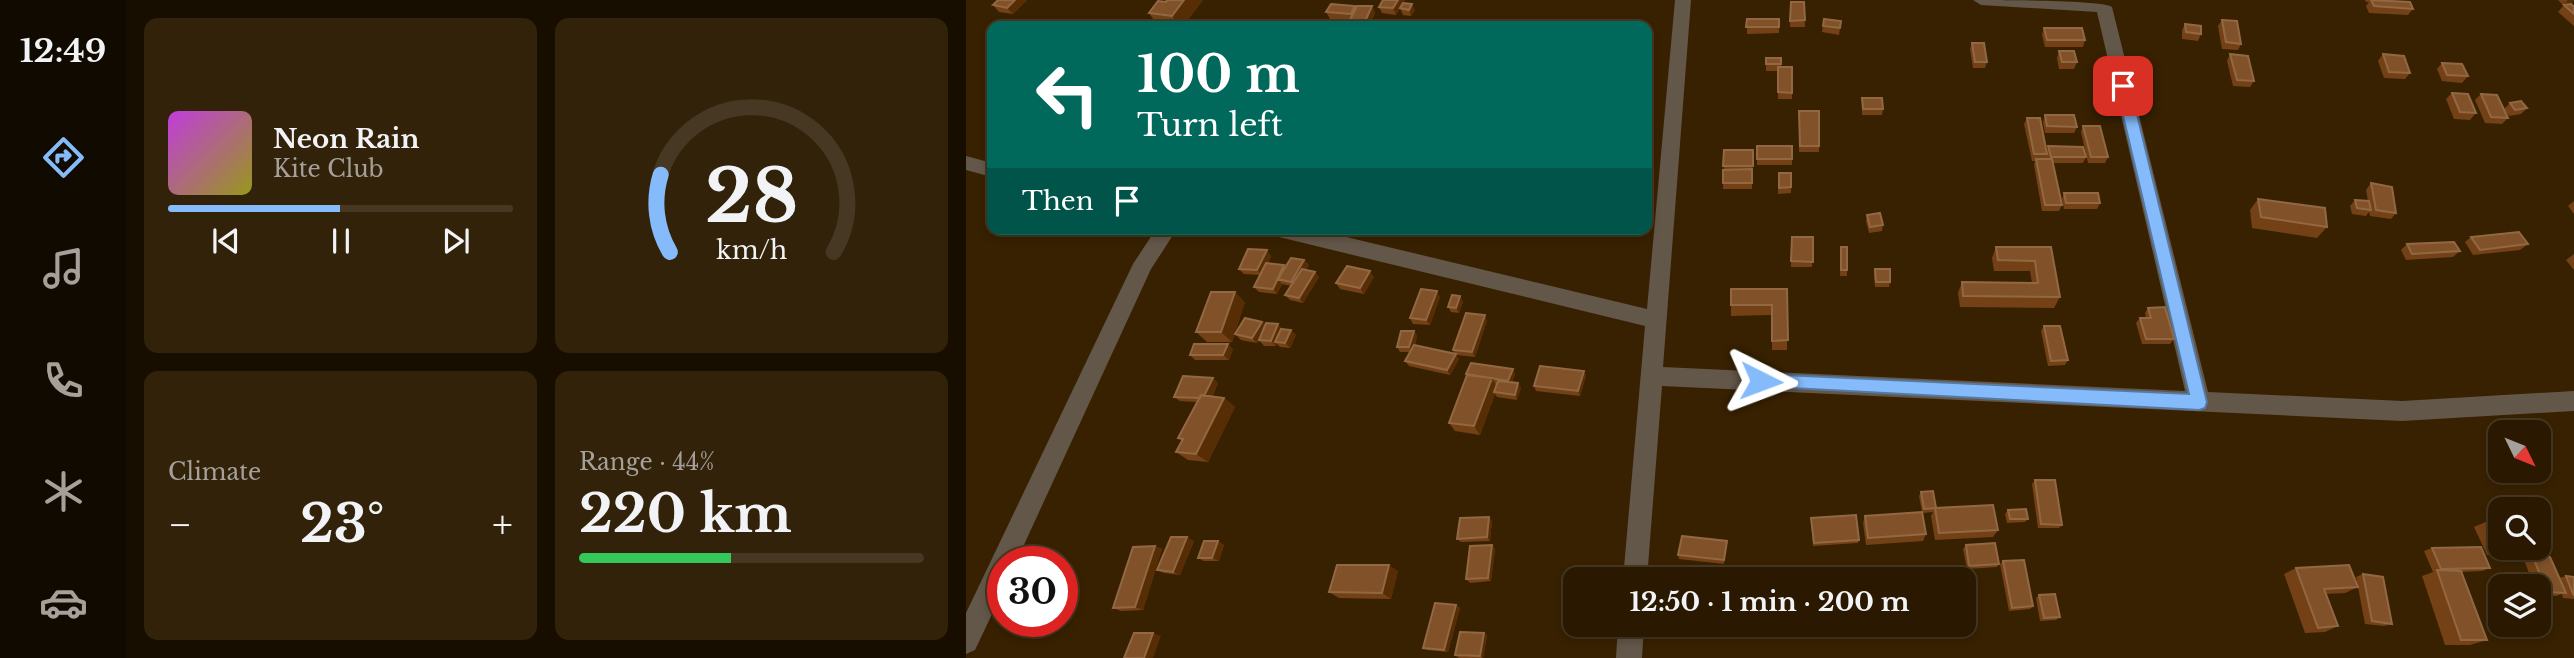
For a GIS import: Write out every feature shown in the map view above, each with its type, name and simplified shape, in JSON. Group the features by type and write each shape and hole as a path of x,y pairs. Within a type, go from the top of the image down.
{"street":[{"path":"1636,567 1683,0"},
{"path":"1981,0 2104,7 2199,402"},
{"path":"966,163 987,169"},
{"path":"1011,546 1143,264 1163,235"},
{"path":"1304,235 1656,320"},
{"path":"1651,376 2402,411 2574,401"},
{"path":"966,641 987,596"},
{"path":"1629,658 1630,637"}],"building":[{"path":"998,0 1015,0 1007,8 993,5"},
{"path":"1184,0 1172,16 1149,13 1158,1"},
{"path":"1383,0 1398,0 1393,8 1379,7"},
{"path":"2371,0 2410,2 2413,9 2374,6"},
{"path":"1791,2 1804,2 1805,20 1790,21"},
{"path":"1403,3 1412,4 1409,10 1400,8"},
{"path":"1331,4 1355,6 1351,14 1326,12"},
{"path":"2571,4 2574,7 2574,14 2564,5"},
{"path":"1357,6 1372,6 1365,21 1350,21"},
{"path":"1747,19 1779,19 1779,27 1746,27"},
{"path":"1824,19 1841,21 1840,28 1823,26"},
{"path":"2222,20 2237,21 2241,44 2226,42"},
{"path":"2185,24 2201,26 2201,34 2186,32"},
{"path":"2044,28 2082,28 2085,40 2047,40"},
{"path":"1972,43 1984,43 1987,62 1975,62"},
{"path":"2059,51 2074,51 2077,62 2062,62"},
{"path":"2230,54 2248,56 2254,81 2237,80"},
{"path":"2383,54 2404,56 2410,73 2389,72"},
{"path":"1766,58 1781,58 1781,64 1766,64"},
{"path":"2442,63 2462,64 2468,76 2447,75"},
{"path":"1778,67 1792,67 1792,93 1778,92"},
{"path":"2452,93 2468,94 2476,113 2460,112"},
{"path":"2481,94 2497,95 2508,118 2491,117"},
{"path":"1862,98 1882,98 1883,109 1863,109"},
{"path":"2521,101 2527,108 2515,110 2510,103"},
{"path":"1799,111 1819,111 1819,146 1800,146"},
{"path":"2045,115 2074,115 2077,127 2047,126"},
{"path":"2027,118 2040,118 2047,154 2034,154"},
{"path":"2083,126 2100,126 2108,157 2091,157"},
{"path":"1757,146 1792,146 1792,159 1757,159"},
{"path":"2048,146 2083,147 2086,157 2051,157"},
{"path":"1724,150 1753,150 1753,166 1723,166"},
{"path":"2036,159 2052,159 2062,205 2045,205"},
{"path":"1752,169 1752,183 1723,183 1723,170"},
{"path":"1779,173 1791,173 1791,187 1779,188"},
{"path":"2371,183 2392,187 2396,213 2376,210"},
{"path":"2064,193 2098,193 2100,203 2066,203"},
{"path":"2258,199 2325,208 2327,227 2261,217"},
{"path":"2355,200 2369,201 2371,210 2357,208"},
{"path":"1880,213 1883,225 1870,227 1867,215"},
{"path":"2519,232 2528,244 2480,250 2471,237"},
{"path":"1792,237 1813,237 1813,262 1791,261"},
{"path":"2454,242 2460,251 2412,254 2407,244"},
{"path":"1841,247 1847,247 1847,270 1841,270"},
{"path":"1996,247 2051,247 2060,297 1963,296 1962,282 2038,283 2035,261 1998,260"},
{"path":"1248,249 1267,250 1257,270 1239,269"},
{"path":"1291,258 1304,260 1291,282 1278,279"},
{"path":"1266,263 1284,265 1273,289 1254,287"},
{"path":"1347,266 1370,271 1360,288 1336,283"},
{"path":"1302,269 1315,272 1299,298 1285,295"},
{"path":"1875,269 1890,269 1890,282 1876,282"},
{"path":"1421,289 1437,291 1426,320 1410,318"},
{"path":"1731,289 1787,289 1788,340 1772,341 1772,305 1731,305"},
{"path":"1211,292 1235,292 1221,332 1196,332"},
{"path":"1452,295 1460,296 1456,308 1448,307"},
{"path":"2165,307 2174,339 2146,339 2140,318 2151,318 2148,308"},
{"path":"1466,313 1485,315 1472,352 1453,350"},
{"path":"1245,318 1262,322 1252,338 1235,334"},
{"path":"1266,323 1278,324 1271,341 1259,340"},
{"path":"2044,326 2060,326 2068,360 2051,361"},
{"path":"1281,329 1291,330 1285,343 1275,342"},
{"path":"1401,331 1414,331 1409,347 1397,347"},
{"path":"1194,344 1228,344 1223,355 1190,355"},
{"path":"1414,345 1456,354 1447,370 1405,361"},
{"path":"1471,363 1513,369 1508,381 1466,374"},
{"path":"1540,366 1584,371 1578,391 1534,386"},
{"path":"1467,375 1492,378 1474,426 1449,423"},
{"path":"1183,376 1213,378 1204,396 1201,395 1200,398 1174,397"},
{"path":"1498,381 1518,383 1515,395 1494,392"},
{"path":"1201,395 1224,398 1196,454 1176,452 1183,439 1178,438"},
{"path":"2035,480 2055,480 2062,525 2041,524"},
{"path":"1933,491 1936,508 1924,509 1921,492"},
{"path":"1993,505 1998,530 1939,533 1935,508"},
{"path":"2026,509 2028,519 2010,519 2008,510"},
{"path":"1922,512 1926,534 1868,538 1865,516"},
{"path":"1856,515 1859,540 1814,543 1811,518"},
{"path":"1489,517 1487,537 1457,539 1460,518"},
{"path":"1682,536 1727,541 1724,560 1678,555"},
{"path":"1171,537 1187,537 1173,572 1157,570"},
{"path":"1204,541 1218,541 1212,558 1198,558"},
{"path":"1995,543 1999,564 1969,566 1966,545"},
{"path":"1492,545 1488,578 1466,579 1470,546"},
{"path":"1155,546 1135,607 1113,608 1133,547"},
{"path":"2481,547 2490,568 2441,569 2432,548"},
{"path":"2551,559 2566,593 2551,592 2551,574 2540,574 2534,560"},
{"path":"2024,560 2033,606 2012,608 2003,561"},
{"path":"1337,565 1389,565 1382,593 1329,592"},
{"path":"2349,565 2358,587 2324,589 2338,626 2318,628 2296,568"},
{"path":"2437,570 2461,571 2487,640 2461,640"},
{"path":"2363,574 2383,577 2392,624 2372,621"},
{"path":"2566,576 2574,577 2574,595 2573,594"},
{"path":"2055,594 2060,617 2044,618 2039,595"},
{"path":"1435,603 1456,605 1444,650 1423,648"},
{"path":"1460,632 1484,633 1480,656 1455,655"},
{"path":"1134,633 1153,633 1144,658 1124,658"}],"route":[{"path":"1761,381 2199,402 2123,86"}]}
